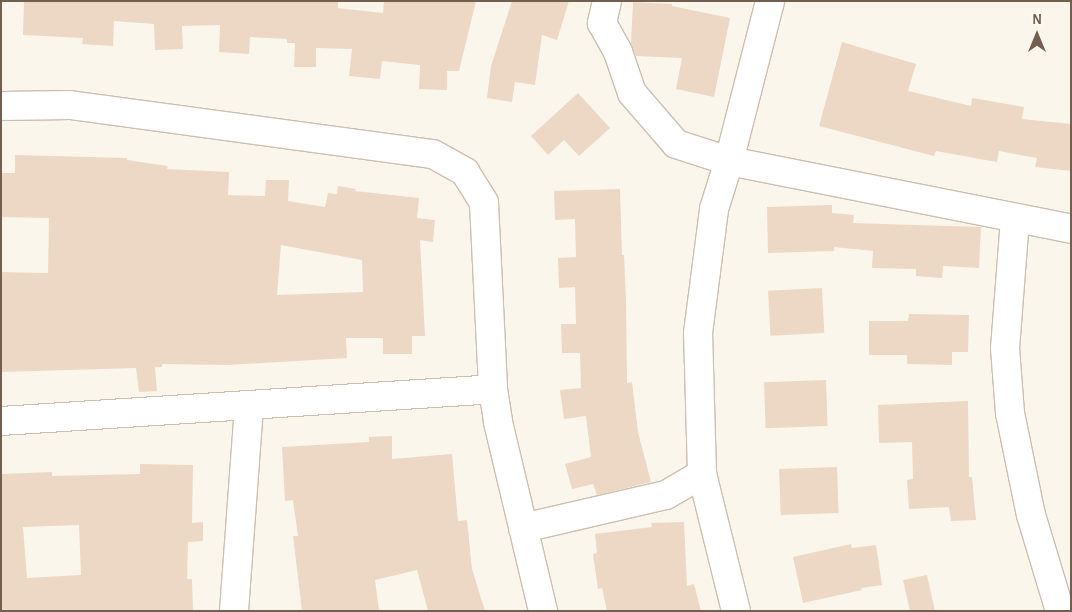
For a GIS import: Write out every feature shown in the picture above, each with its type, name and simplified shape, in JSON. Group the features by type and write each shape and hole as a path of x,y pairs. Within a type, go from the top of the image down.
{"street":[{"path":"607,1 602,23 618,52 632,93 676,144 729,161 1015,220 1071,229"},
{"path":"736,611 702,474 698,334 714,209 729,161 770,1"},
{"path":"1,106 70,106 433,154 465,172 484,203 493,389 498,422 543,611"},
{"path":"1015,220 1005,348 1010,413 1031,515 1060,611"},
{"path":"1,421 493,389"},
{"path":"234,611 249,406"},
{"path":"523,528 666,495 702,474"}],"building":[{"path":"24,1 338,2 338,8 383,13 384,1 476,1 459,71 447,71 447,90 419,89 420,65 382,61 380,79 349,76 352,49 316,48 316,67 294,67 295,43 287,43 287,39 250,37 249,54 219,52 220,25 182,26 183,49 155,50 154,24 114,21 113,46 82,44 83,38 23,35"},
{"path":"512,1 569,1 557,40 542,35 535,85 515,82 512,102 487,98 491,66"},
{"path":"633,2 672,4 672,6 730,18 714,97 676,89 682,58 636,56 631,43"},
{"path":"842,42 916,64 908,91 971,106 972,98 1024,107 1022,119 1071,124 1071,171 1035,167 1037,158 999,151 997,162 936,151 934,156 819,126"},
{"path":"578,93 610,128 579,156 564,140 548,155 531,136"},
{"path":"15,155 127,158 127,160 168,166 167,169 229,172 228,195 265,196 266,180 289,180 288,201 325,207 328,193 337,194 338,186 356,189 355,191 419,198 417,218 435,220 433,242 420,240 425,336 412,336 412,354 383,354 383,338 346,338 347,358 228,365 162,364 162,367 155,367 157,391 139,392 136,368 1,372 1,272 48,273 49,218 1,217 1,173 15,173","holes":["281,245 362,260 363,292 277,295"]},
{"path":"620,189 622,255 624,255 626,300 627,383 632,382 638,432 651,482 597,495 593,484 572,489 565,464 591,457 586,416 564,419 560,390 581,388 580,353 562,353 561,324 576,324 575,287 559,288 558,258 576,257 575,219 555,220 554,191"},
{"path":"832,205 832,213 854,215 853,223 981,227 979,268 943,266 942,278 916,276 916,269 872,268 873,251 834,247 834,251 768,253 767,207"},
{"path":"822,288 824,333 770,336 768,291"},
{"path":"909,314 969,315 968,352 952,352 952,365 907,364 907,355 869,355 869,321 908,321"},
{"path":"826,380 828,426 766,428 764,382"},
{"path":"968,401 969,477 972,477 976,520 951,521 949,507 909,509 907,480 913,479 912,442 879,443 878,405"},
{"path":"392,436 392,459 452,454 458,521 467,520 472,569 485,611 428,611 417,570 375,580 379,610 302,611 293,536 298,536 293,500 285,501 282,447 369,442 369,437"},
{"path":"140,464 193,465 192,523 203,522 203,541 188,542 187,579 192,579 193,611 2,611 1,474 52,472 52,476 140,474","holes":["79,525 81,575 27,578 23,527"]},
{"path":"837,467 839,513 781,515 779,469"},
{"path":"684,522 687,586 694,584 701,611 607,611 602,588 598,589 593,554 597,553 595,534 652,527 651,523"},
{"path":"851,544 852,548 876,545 882,585 861,588 862,590 803,603 793,557"},
{"path":"927,575 935,611 910,611 903,580"}]}
